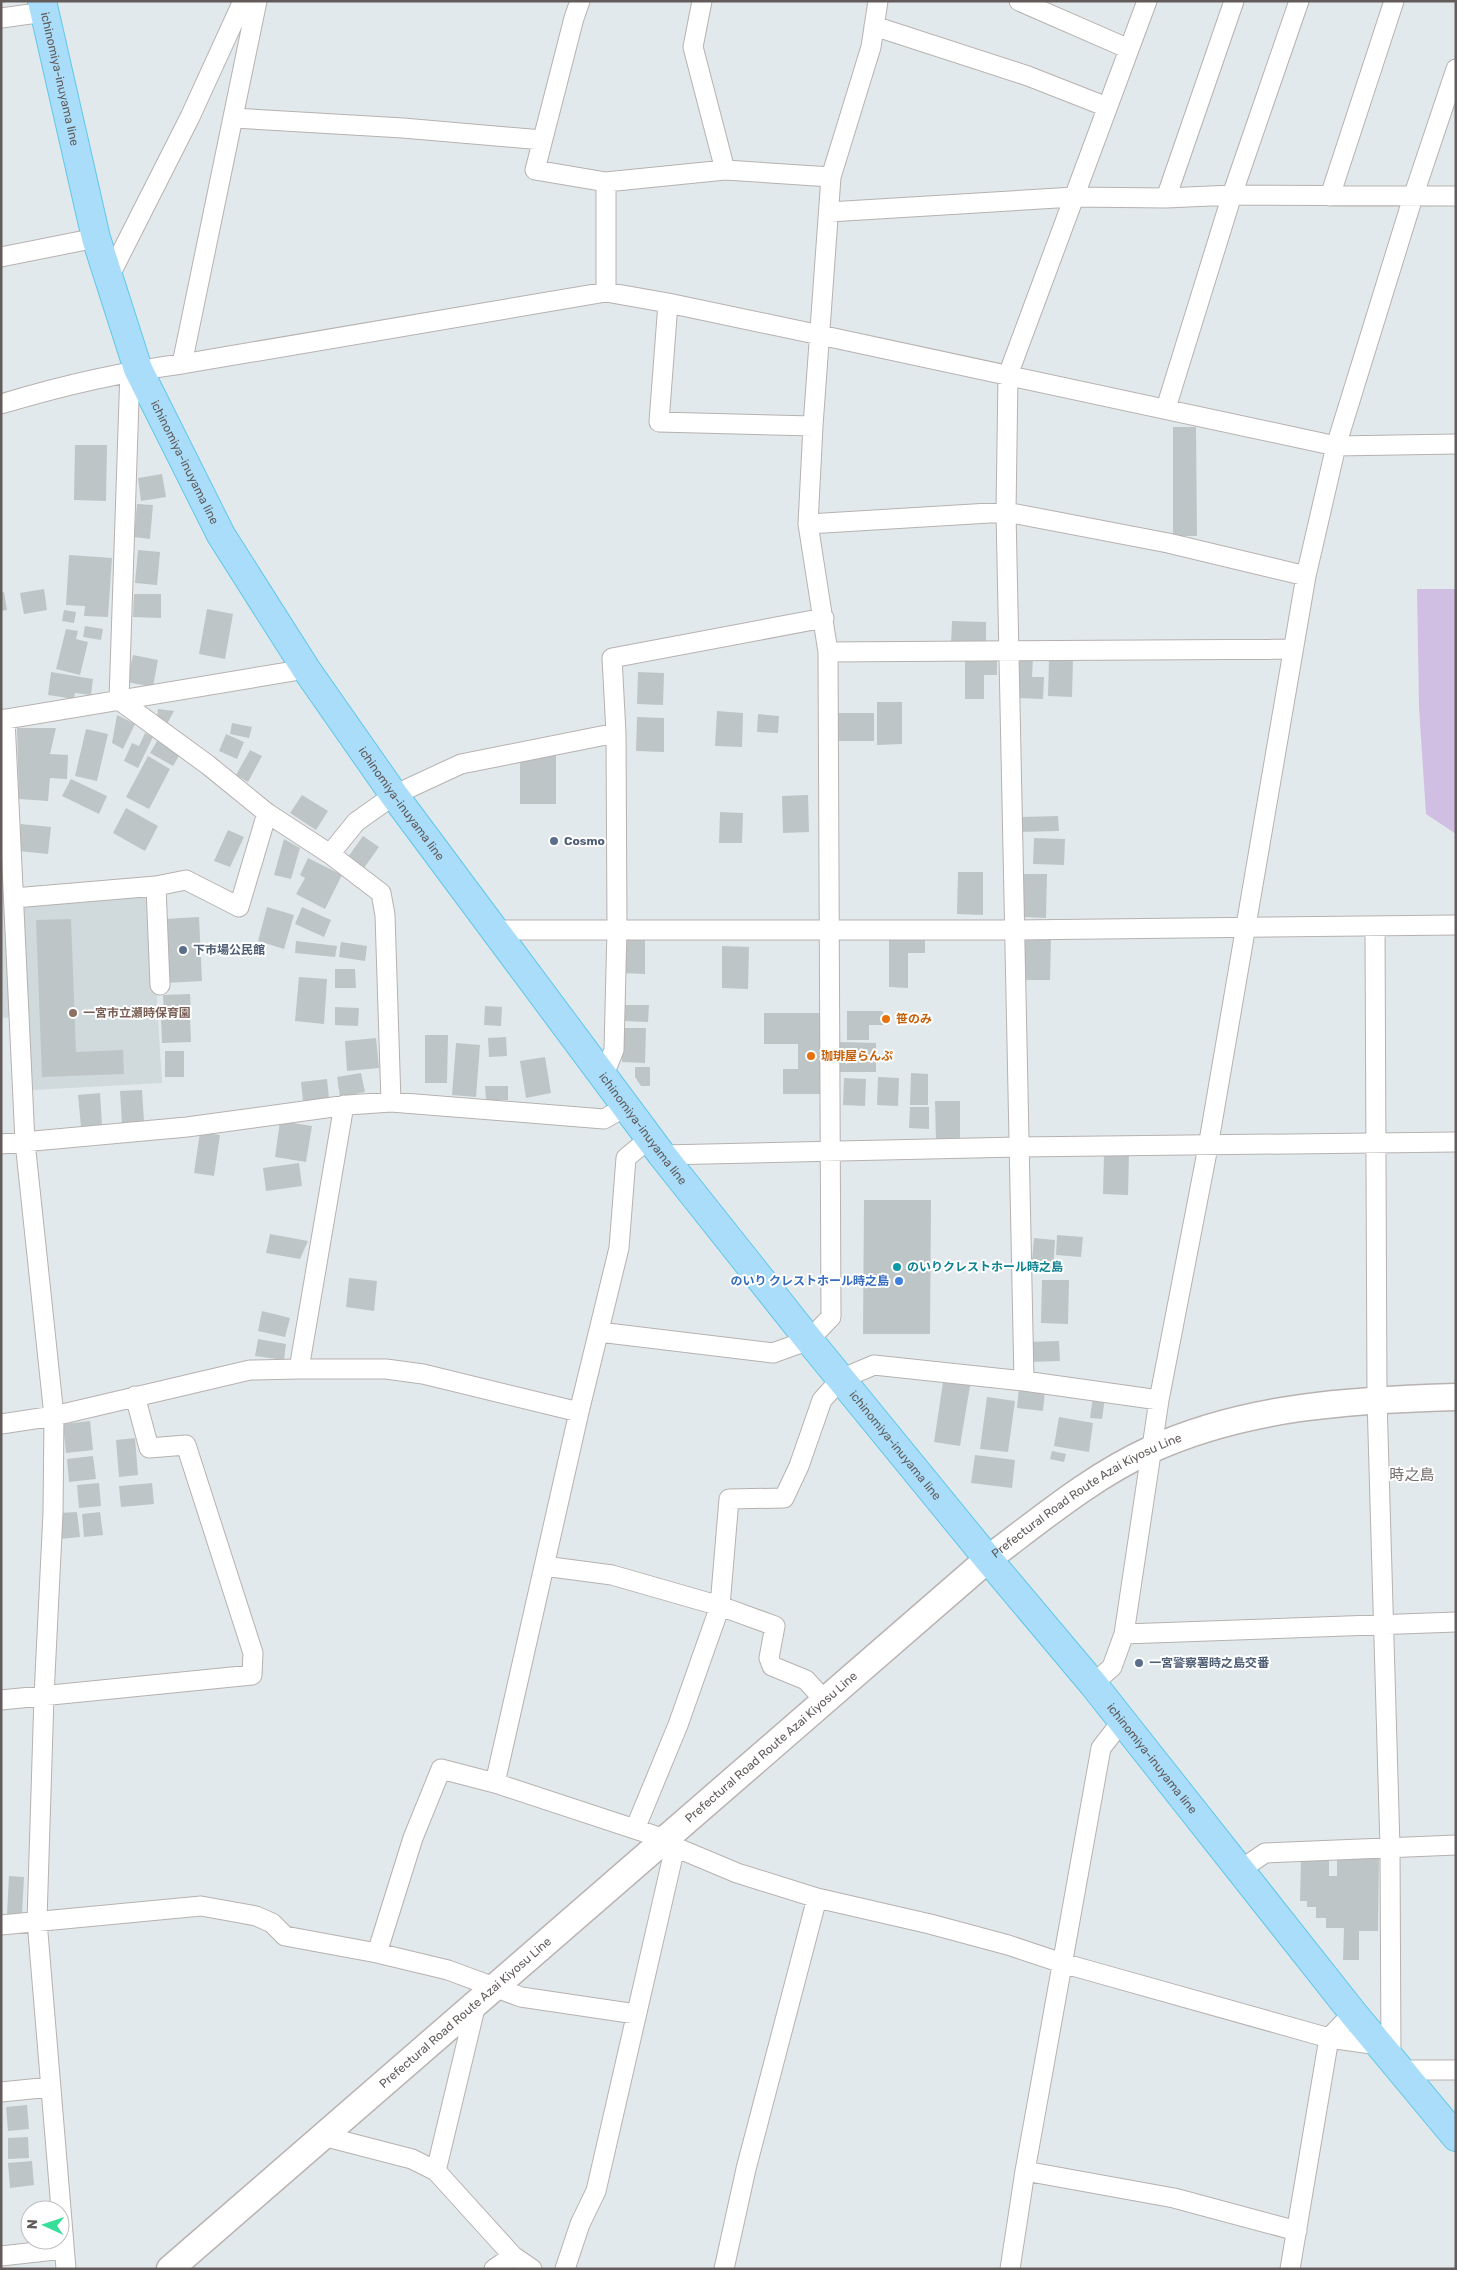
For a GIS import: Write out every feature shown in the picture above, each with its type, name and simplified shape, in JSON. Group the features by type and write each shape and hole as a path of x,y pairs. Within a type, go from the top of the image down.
{"main road":[{"name":"ichinomiya-inuyama line","path":"43,7 96,238 109,277 134,370 222,535 306,669 394,795 656,1147 809,1340 1093,1684 1353,2013 1456,2137"},
{"name":"Prefectural Road Route Azai Kiyosu Line","path":"170,2269 485,1996 670,1843 824,1700 988,1559 1084,1488 1151,1450 1207,1428 1277,1410 1377,1399 1456,1397"}],"street":[{"path":"109,277 190,117 243,1"},
{"path":"182,364 257,1"},
{"path":"580,1 535,170 606,182 725,170 831,177"},
{"path":"702,1 693,47 725,170"},
{"path":"599,1332 773,1353 809,1340 831,1317 832,1151 828,652 808,524 812,426 831,177 871,47 878,1"},
{"path":"1019,1 1129,48"},
{"path":"1024,1381 1006,512 1008,375 1147,1"},
{"path":"1166,198 1234,1"},
{"path":"1166,408 1232,195 1299,1"},
{"path":"1330,196 1394,1"},
{"path":"1,18 43,7"},
{"path":"874,26 1028,76 1107,107"},
{"path":"1093,1684 1112,1667 1124,1634 1159,1400 1208,1147 1306,576 1336,446 1412,197 1456,69"},
{"path":"233,118 403,128 542,140"},
{"path":"606,182 606,292"},
{"path":"829,212 1074,197 1166,198 1232,195 1456,196"},
{"path":"1,257 96,238"},
{"path":"1,404 68,384 134,370 182,364 606,292 820,334 1336,446 1456,444"},
{"path":"668,303 660,422 812,426"},
{"path":"119,700 134,370"},
{"path":"808,524 1006,512 1168,543 1306,576"},
{"path":"604,1077 614,1050 617,929 616,733 612,658 824,618"},
{"path":"828,652 1293,649"},
{"path":"60,2200 37,1921 44,1696 53,1513 54,1416 10,1017 14,898 3,719 306,669"},
{"path":"119,700 208,765 267,813 330,854 381,893 385,915 391,1102"},
{"path":"330,854 356,822 394,795 461,764 616,733"},
{"path":"14,898 156,886 186,880 239,907 267,813"},
{"path":"156,886 160,985"},
{"path":"495,930 830,931 1456,925"},
{"path":"1375,926 1377,1399 1390,1847 1391,2058"},
{"path":"1,1144 187,1127 344,1106 391,1102 604,1119 625,1107"},
{"path":"299,1369 344,1106"},
{"path":"495,1783 618,1248 626,1158 656,1147 832,1151 1456,1142"},
{"path":"635,1829 678,1725 720,1606 729,1499 784,1498 799,1466 822,1400 842,1379 874,1365 1024,1381 1159,1400"},
{"path":"1,1424 54,1416 250,1370 386,1369 423,1374 579,1412"},
{"path":"1,1700 252,1675 254,1653 186,1445 149,1448 135,1396"},
{"path":"544,1566 612,1575 720,1606 775,1626 769,1658 772,1666 806,1680 824,1700"},
{"path":"1124,1634 1456,1622"},
{"path":"1010,2269 1025,2171 1101,1748 1122,1721"},
{"path":"377,1952 413,1838 441,1769 495,1783 635,1829 737,1873 816,1898 938,1926 1008,1945 1062,1963 1329,2038 1391,2058 1456,2070"},
{"path":"565,2269 580,2224 596,2192 636,2014 670,1843"},
{"path":"1240,1870 1265,1853 1456,1845"},
{"path":"724,2269 746,2169 816,1898"},
{"path":"1,1925 201,1906 256,1916 272,1923 285,1936 377,1952 448,1970 485,1996 522,1996 636,2014"},
{"path":"436,2171 485,1996"},
{"path":"1290,2269 1329,2038 1353,2013"},
{"path":"1,2092 51,2087"},
{"path":"323,2136 412,2160 436,2171 513,2256 532,2269"},
{"path":"1025,2171 1174,2198 1297,2231"},
{"path":"1,2256 48,2250"},
{"path":"64,2250 66,2269"},
{"path":"494,2269 513,2256"}],"shaded area":[{"path":"1417,589 1456,589 1456,834 1426,814 1419,707"},
{"path":"1,776 19,1017 1,1018"},
{"path":"145,891 151,899 162,1083 32,1090 22,908 27,901"}],"building":[{"path":"1173,427 1196,427 1197,536 1173,536"},
{"path":"75,445 107,445 106,501 74,500"},
{"path":"162,474 166,497 141,501 138,478"},
{"path":"137,504 153,505 150,539 134,537"},
{"path":"138,550 160,552 157,585 135,583"},
{"path":"69,555 112,558 108,617 84,616 85,606 66,605"},
{"path":"44,589 47,610 24,614 20,593"},
{"path":"4,592 7,610 1,611 1,593"},
{"path":"134,594 161,594 161,618 133,617"},
{"path":"207,609 233,614 225,659 199,654"},
{"path":"64,610 76,612 74,623 62,621"},
{"path":"952,621 986,622 986,645 951,645"},
{"path":"85,626 103,629 101,640 83,637"},
{"path":"66,629 78,631 76,639 88,642 80,675 56,669"},
{"path":"133,655 158,660 153,687 127,682"},
{"path":"1018,657 1033,657 1032,677 1044,677 1043,699 1015,698"},
{"path":"1049,658 1073,659 1072,697 1048,696"},
{"path":"965,660 997,660 997,675 984,675 984,699 965,699"},
{"path":"51,672 93,679 91,695 75,693 74,699 48,695"},
{"path":"638,672 664,673 663,705 637,704"},
{"path":"877,702 902,702 902,744 877,745"},
{"path":"158,709 174,711 167,724 157,718"},
{"path":"717,711 743,713 742,747 715,746"},
{"path":"837,713 874,713 874,741 837,741"},
{"path":"758,714 779,716 778,733 757,732"},
{"path":"117,715 135,724 123,749 112,743"},
{"path":"637,717 664,718 664,752 636,751"},
{"path":"232,723 252,727 249,738 230,734"},
{"path":"17,728 56,728 50,754 68,755 67,779 50,778 48,801 19,799"},
{"path":"86,729 108,734 97,781 75,776"},
{"path":"145,733 153,737 138,768 124,761 132,743 139,746"},
{"path":"226,734 244,742 237,759 219,751"},
{"path":"157,741 180,754 173,766 150,753"},
{"path":"250,750 262,756 248,782 236,775"},
{"path":"520,753 556,753 556,804 520,804"},
{"path":"148,756 170,769 149,809 126,797"},
{"path":"71,779 107,796 99,814 62,796"},
{"path":"302,795 328,811 316,830 290,813"},
{"path":"808,795 809,832 783,833 782,796"},
{"path":"126,808 158,826 145,851 113,833"},
{"path":"720,812 743,813 742,843 719,843"},
{"path":"1058,816 1059,831 1019,832 1019,817"},
{"path":"21,824 51,827 48,854 18,851"},
{"path":"228,830 244,837 230,867 214,861"},
{"path":"363,836 379,847 364,868 348,857"},
{"path":"1034,838 1065,839 1064,865 1033,864"},
{"path":"284,839 300,848 291,879 274,875"},
{"path":"308,858 342,875 325,909 296,894 305,878 300,875"},
{"path":"958,872 983,872 983,915 957,914"},
{"path":"1022,874 1047,874 1046,918 1022,917"},
{"path":"267,907 294,915 284,949 258,941"},
{"path":"302,907 331,920 324,937 295,924"},
{"name":"下市場公民館","path":"199,917 202,981 166,983 164,919"},
{"path":"71,919 76,1052 123,1050 124,1074 42,1077 36,920"},
{"path":"889,934 925,934 925,953 908,953 908,988 889,987"},
{"path":"1023,937 1051,937 1050,980 1022,980"},
{"path":"621,939 645,940 645,974 621,973"},
{"path":"296,941 337,946 335,957 295,953"},
{"path":"341,942 367,946 365,961 339,957"},
{"path":"722,946 749,947 748,989 722,988"},
{"path":"335,969 355,969 356,988 335,988"},
{"path":"299,977 327,979 324,1024 295,1021"},
{"path":"190,994 191,1011 164,1012 163,995"},
{"path":"623,1005 649,1005 648,1022 622,1021"},
{"path":"485,1006 502,1007 501,1026 484,1025"},
{"path":"335,1007 359,1008 358,1026 335,1025"},
{"path":"847,1011 883,1011 883,1025 869,1025 869,1040 847,1040"},
{"name":"珈琲屋らんぷ","path":"764,1013 824,1013 824,1094 783,1094 783,1069 798,1069 798,1044 764,1044"},
{"path":"190,1017 191,1042 162,1043 161,1018"},
{"path":"623,1028 646,1028 645,1063 622,1062"},
{"path":"425,1035 448,1035 447,1083 425,1083"},
{"path":"506,1037 507,1056 489,1057 488,1038"},
{"path":"376,1038 379,1068 347,1071 345,1041"},
{"path":"840,1042 876,1043 876,1072 840,1072"},
{"path":"456,1043 480,1045 476,1097 452,1095"},
{"path":"165,1051 184,1051 184,1077 165,1077"},
{"path":"545,1057 551,1093 526,1098 520,1061"},
{"path":"635,1067 650,1067 650,1086 641,1086 635,1077"},
{"path":"361,1073 365,1092 340,1097 337,1077"},
{"path":"911,1073 928,1074 928,1105 910,1105"},
{"path":"878,1077 899,1078 898,1106 877,1105"},
{"path":"844,1078 866,1079 865,1106 843,1105"},
{"path":"327,1079 329,1098 303,1101 301,1082"},
{"path":"485,1086 508,1086 508,1100 486,1100"},
{"path":"142,1090 144,1122 122,1124 120,1091"},
{"path":"100,1093 102,1125 81,1127 78,1095"},
{"path":"935,1101 960,1101 960,1142 936,1142"},
{"path":"910,1107 929,1107 929,1129 909,1128"},
{"path":"280,1121 312,1126 306,1162 275,1157"},
{"path":"200,1132 220,1135 214,1176 194,1173"},
{"path":"1104,1154 1129,1154 1128,1195 1103,1194"},
{"path":"299,1163 302,1186 266,1191 263,1168"},
{"name":"のいりクレストホール時之島","path":"864,1200 931,1200 930,1334 863,1334"},
{"path":"270,1234 308,1241 300,1259 266,1253"},
{"path":"1057,1235 1083,1237 1081,1257 1056,1255"},
{"path":"1034,1238 1055,1240 1053,1272 1031,1271"},
{"path":"349,1278 377,1281 374,1311 346,1307"},
{"path":"1042,1280 1069,1280 1068,1324 1041,1323"},
{"path":"262,1311 290,1318 285,1337 258,1331"},
{"path":"258,1339 286,1344 284,1360 255,1356"},
{"path":"1059,1341 1060,1361 1027,1362 1026,1342"},
{"path":"944,1376 971,1380 960,1446 934,1442"},
{"path":"1019,1387 1045,1390 1043,1411 1017,1408"},
{"path":"1093,1396 1105,1398 1102,1419 1090,1418"},
{"path":"987,1397 1015,1401 1008,1452 980,1449"},
{"path":"1059,1417 1093,1423 1089,1452 1054,1446"},
{"path":"90,1421 93,1450 66,1453 63,1424"},
{"path":"135,1438 138,1475 119,1477 116,1440"},
{"path":"1052,1451 1066,1454 1064,1462 1050,1459"},
{"path":"975,1455 1015,1460 1012,1488 971,1483"},
{"path":"93,1456 96,1479 69,1482 67,1459"},
{"path":"99,1483 101,1506 79,1508 77,1485"},
{"path":"152,1483 154,1504 121,1507 119,1486"},
{"path":"77,1512 80,1537 61,1539 59,1513"},
{"path":"100,1512 103,1535 84,1537 82,1514"},
{"path":"1337,1854 1379,1854 1378,1931 1359,1931 1359,1960 1343,1960 1344,1928 1326,1928 1326,1918 1316,1918 1316,1907 1307,1907 1307,1901 1300,1901 1301,1857 1329,1857 1329,1876 1337,1876"},
{"path":"9,1876 24,1877 22,1915 7,1915"},
{"path":"27,2105 29,2129 8,2131 6,2107"},
{"path":"28,2137 29,2158 8,2159 8,2138"},
{"path":"32,2161 34,2185 10,2188 8,2163"}],"place":[{"name":"Cosmo","path":"554,841"},
{"name":"下市場公民館","path":"183,950"},
{"name":"一宮市立瀬時保育園","path":"73,1013"},
{"name":"笹のみ","path":"886,1019"},
{"name":"珈琲屋らんぷ","path":"811,1056"},
{"name":"のいりクレストホール時之島","path":"897,1267"},
{"name":"のいり クレストホール時之島","path":"899,1281"},
{"name":"一宮警察署時之島交番","path":"1139,1663"}],"district":[{"name":"時之島","path":"1412,1475"}]}
